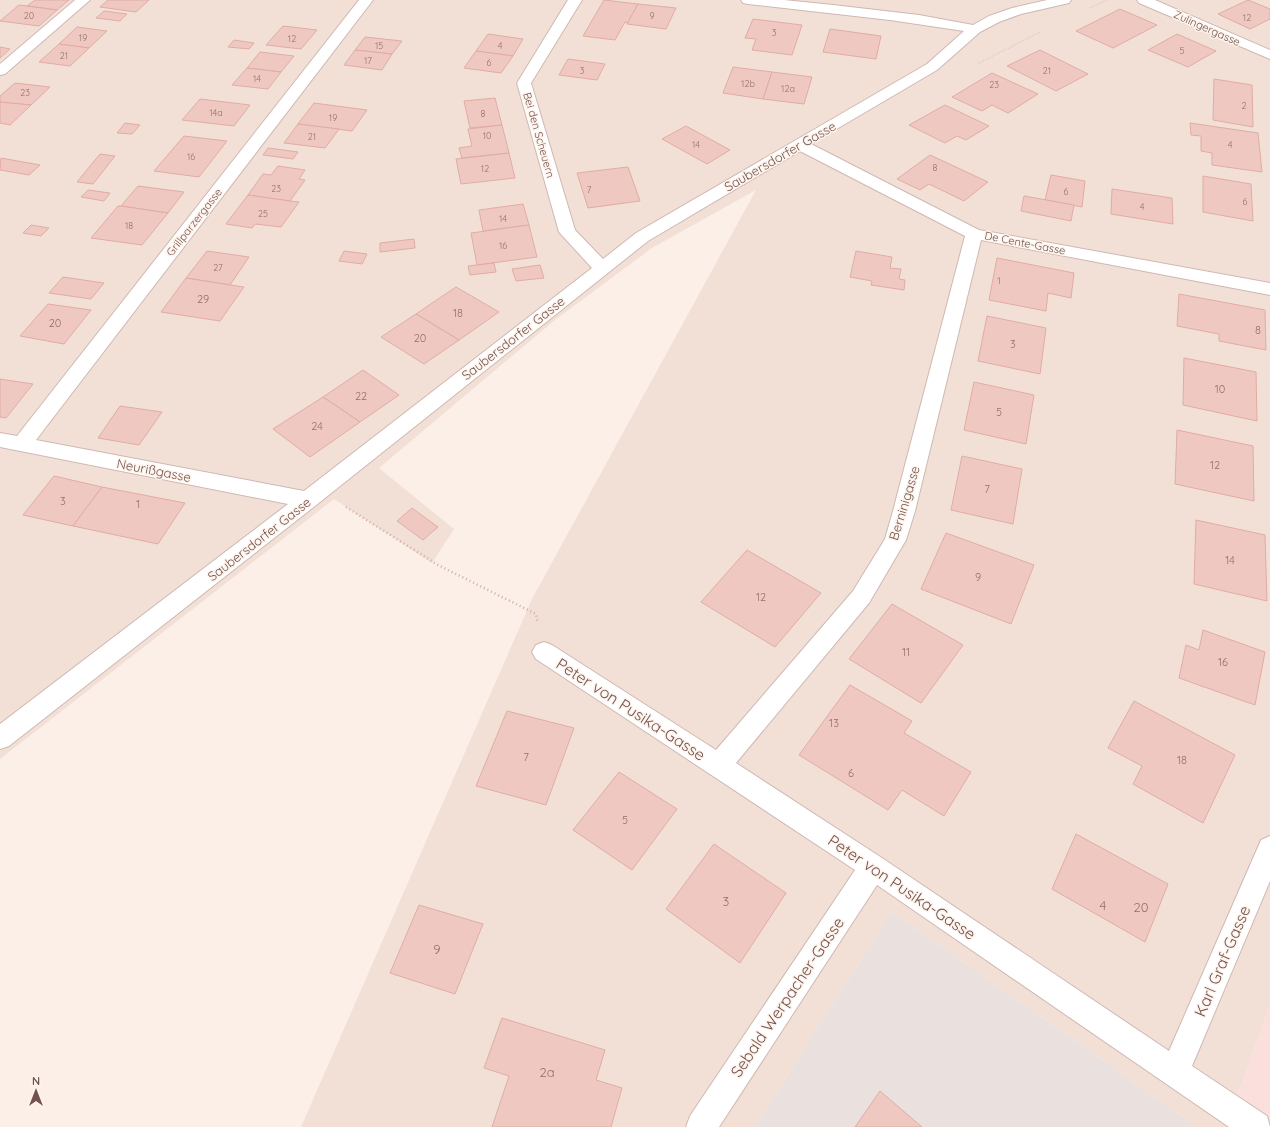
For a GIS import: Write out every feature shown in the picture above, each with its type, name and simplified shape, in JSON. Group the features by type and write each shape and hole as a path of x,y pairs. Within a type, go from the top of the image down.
{"street":[{"path":"0,71 83,0"},
{"name":"Grillparzergasse","path":"22,444 366,0"},
{"name":"Bei den Scheuern","path":"575,0 524,83 567,232 602,268"},
{"path":"748,0 830,10 910,17 975,29"},
{"name":"Saubersdorfer Gasse","path":"0,738 315,495 642,237 932,67 975,29 994,19 1011,7 1064,0"},
{"name":"Zulingergasse","path":"1144,0 1270,55"},
{"name":"De Cente-Gasse","path":"799,144 974,234 1270,289"},
{"name":"Berninigasse","path":"718,766 861,597 895,540 904,511 974,234"},
{"name":"Neurißgasse","path":"0,440 315,495"},
{"name":"Peter von Pusika-Gasse","path":"544,652 873,867 1256,1127"},
{"name":"Karl Graf-Gasse","path":"1175,1072 1270,849"},
{"name":"Sebald Werpacher-Gasse","path":"701,1127 873,867"}],"path":[{"path":"315,495 438,565 536,614 544,652"}],"shaded area":[{"path":"0,0 1270,0 1270,1005 1226,1127 1197,1127 892,912 754,1127 301,1127 532,599 756,190 652,248 555,320 379,468 454,529 432,563 334,499 0,759"},
{"path":"892,912 1197,1127 754,1127"},
{"path":"1270,1005 1270,1127 1226,1127"}],"building":[{"path":"35,0 69,0 57,10 27,6"},
{"path":"108,0 149,0 136,12 100,7"},
{"path":"604,0 638,4 628,23 625,22 615,40 583,36"},
{"path":"1248,0 1270,9 1270,19 1250,29 1218,14"},
{"path":"638,4 676,8 666,29 627,24"},
{"path":"19,5 57,10 39,26 0,21"},
{"path":"1120,9 1157,25 1113,48 1076,31"},
{"path":"104,11 127,14 120,21 96,18"},
{"path":"753,19 802,25 792,55 752,50 756,39 745,38"},
{"path":"283,26 317,30 301,49 266,45"},
{"path":"77,27 107,31 89,48 59,44"},
{"path":"830,29 881,36 876,59 823,52"},
{"path":"488,34 523,39 513,56 476,51"},
{"path":"1177,34 1216,51 1188,67 1148,50"},
{"path":"365,37 402,41 392,54 355,50"},
{"path":"234,40 254,43 249,49 228,47"},
{"path":"59,44 89,48 70,66 39,62"},
{"path":"0,47 10,49 0,58"},
{"path":"355,50 392,54 382,70 344,65"},
{"path":"1040,50 1088,74 1056,91 1007,66"},
{"path":"476,51 513,56 501,73 464,68"},
{"path":"260,52 294,56 281,72 247,68"},
{"path":"568,59 605,64 597,80 559,75"},
{"path":"733,67 772,72 763,99 723,93"},
{"path":"247,68 281,72 268,89 232,85"},
{"path":"772,72 812,77 804,104 763,99"},
{"path":"992,73 1038,94 1008,113 992,105 982,111 952,97"},
{"path":"1214,79 1252,85 1253,127 1213,120"},
{"path":"15,83 50,87 31,105 0,102 0,96"},
{"path":"495,98 502,125 470,128 464,101"},
{"path":"200,99 250,105 234,126 182,120"},
{"path":"0,102 31,105 10,125 0,123"},
{"path":"314,103 367,110 352,131 298,124"},
{"path":"945,105 989,126 966,140 957,136 945,143 909,125"},
{"path":"125,123 140,125 132,134 117,133"},
{"path":"1190,123 1258,133 1262,172 1212,165 1212,153 1201,151 1201,136 1191,135"},
{"path":"298,124 339,129 325,148 284,143"},
{"path":"502,125 509,153 462,158 459,148 472,146 468,129"},
{"path":"686,126 730,150 707,164 662,139"},
{"path":"184,136 227,141 199,177 154,171"},
{"path":"268,148 298,152 293,159 263,155"},
{"path":"509,153 515,178 461,184 456,159"},
{"path":"100,154 115,156 93,184 77,182"},
{"path":"930,155 988,182 964,201 929,184 920,190 897,179"},
{"path":"1,158 40,165 29,175 0,170"},
{"path":"278,166 305,170 299,179 305,180 290,201 248,195 263,174 271,175"},
{"path":"628,167 640,201 588,208 577,173"},
{"path":"1051,175 1085,181 1082,207 1045,200"},
{"path":"1203,176 1251,184 1253,221 1203,212"},
{"path":"138,186 184,192 168,213 121,206"},
{"path":"1112,189 1172,198 1173,224 1111,214"},
{"path":"88,190 110,193 104,201 81,197"},
{"path":"248,195 299,202 281,227 255,224 252,228 226,224"},
{"path":"1024,196 1074,205 1071,221 1021,211"},
{"path":"523,204 529,225 483,231 479,210"},
{"path":"118,206 168,213 142,245 91,238"},
{"path":"31,225 49,228 41,236 23,233"},
{"path":"529,225 537,257 477,265 471,233"},
{"path":"414,239 415,248 380,252 380,243"},
{"path":"207,251 249,257 230,285 186,278"},
{"path":"344,251 367,254 362,264 339,261"},
{"path":"856,251 892,257 890,268 901,269 899,279 905,280 904,290 871,285 872,281 850,277"},
{"path":"997,258 1074,273 1071,298 1048,293 1046,311 989,300"},
{"path":"494,263 496,272 470,275 468,266"},
{"path":"540,265 544,278 516,281 512,269"},
{"path":"63,277 104,283 91,299 49,293"},
{"path":"186,278 244,287 220,321 161,312"},
{"path":"456,287 499,312 459,340 416,314"},
{"path":"1179,294 1265,310 1266,350 1219,341 1219,334 1177,326"},
{"path":"48,304 91,310 64,344 20,336"},
{"path":"416,314 459,340 424,364 381,337"},
{"path":"987,316 1046,328 1040,374 978,361"},
{"path":"1184,358 1256,372 1257,421 1183,405"},
{"path":"363,370 399,395 360,422 323,397"},
{"path":"0,379 33,384 6,418 0,417"},
{"path":"974,382 1034,395 1026,444 964,430"},
{"path":"323,397 360,422 310,457 273,429"},
{"path":"120,406 162,412 139,445 98,438"},
{"path":"1177,430 1253,446 1254,501 1175,484"},
{"path":"962,456 1022,469 1013,524 951,510"},
{"path":"54,476 102,487 73,526 23,515"},
{"path":"102,487 185,503 158,544 73,526"},
{"path":"412,508 438,527 423,540 397,521"},
{"path":"1196,520 1265,535 1267,601 1194,584"},
{"path":"946,533 1034,565 1011,624 921,589"},
{"path":"747,550 821,593 775,647 701,602"},
{"path":"892,604 963,645 921,703 849,659"},
{"path":"1203,630 1265,652 1255,705 1179,678 1186,645 1199,650"},
{"path":"850,685 912,721 904,733 971,772 944,816 902,790 888,810 799,755"},
{"path":"1134,701 1235,755 1203,823 1133,784 1142,766 1108,748"},
{"path":"507,711 574,728 546,805 476,786"},
{"path":"619,772 677,809 632,870 573,830"},
{"path":"1076,834 1168,884 1145,942 1052,889"},
{"path":"714,844 786,893 740,963 666,909"},
{"path":"419,905 483,924 455,994 390,973"},
{"path":"502,1018 605,1050 596,1080 622,1088 611,1127 492,1127 509,1076 484,1068"},
{"path":"880,1091 922,1127 855,1127"}]}
